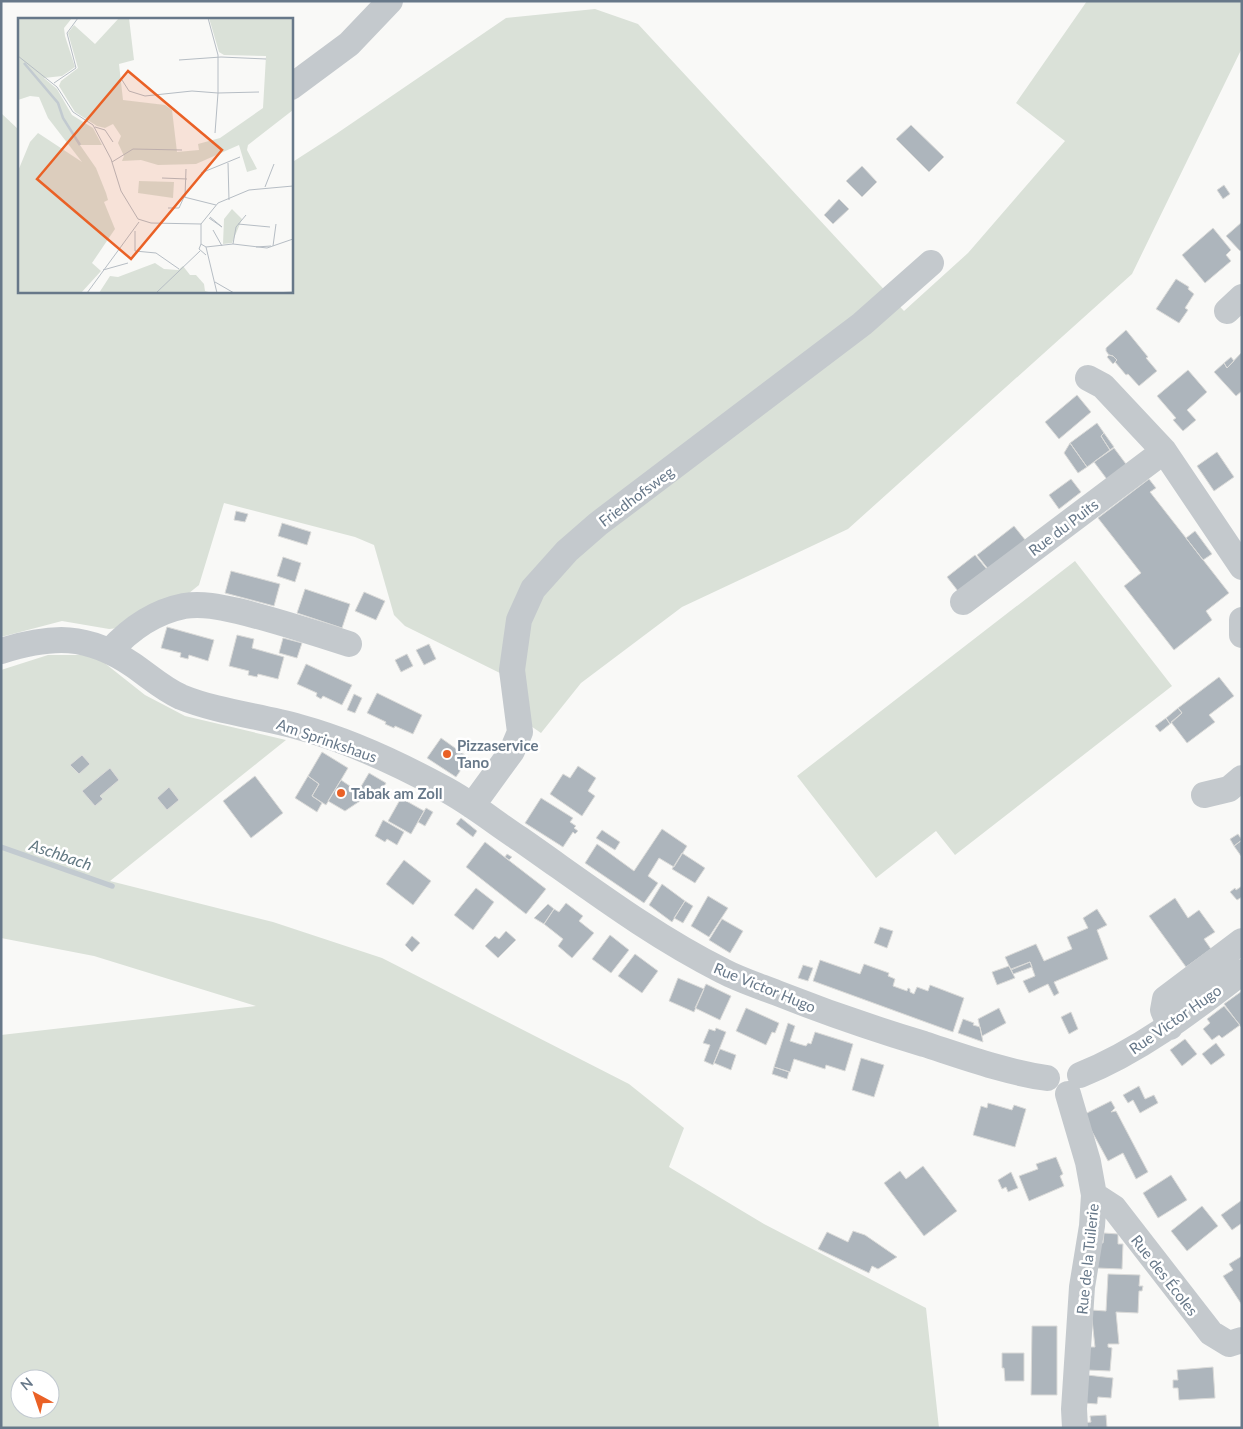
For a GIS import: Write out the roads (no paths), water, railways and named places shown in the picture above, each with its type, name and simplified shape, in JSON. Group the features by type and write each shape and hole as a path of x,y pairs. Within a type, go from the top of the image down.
{"street":[{"path":"292,86 349,44 390,1"},
{"name":"Friedhofsweg","path":"472,806 512,751 520,732 512,670 519,620 533,589 548,570 598,524 862,324 931,263"},
{"path":"1088,378 1103,386 1164,452 1242,567"},
{"name":"Rue du Puits","path":"963,602 1164,452"},
{"path":"110,651 139,624 158,614 184,606 206,605 268,618 349,644"},
{"path":"1242,620 1242,635"},
{"name":"Am Sprinkshaus","path":"1,651 31,642 65,640 81,642 110,651 164,688 183,697 212,707 301,727 348,744 444,788 512,834"},
{"path":"1204,795 1229,789 1242,778"},
{"name":"Rue Victor Hugo","path":"512,834 616,908 689,954 727,974 874,1029 1032,1076 1047,1078 1049,1085 1054,1091 1061,1094 1170,1027 1242,972"},
{"path":"1170,1027 1163,1010 1165,999 1242,940"},
{"name":"Rue de la Tuilerie","path":"1074,1085 1094,1195 1092,1226 1082,1287 1074,1409 1075,1428"},
{"name":"Rue des Écoles","path":"1094,1195 1114,1208 1211,1333 1229,1344 1242,1340"}],"waterway":[{"name":"Aschbach","path":"1,847 112,886"}],"place":[{"name":"Pizzaservice Tano","path":"447,754"},
{"name":"Tabak am Zoll","path":"341,793"}]}
